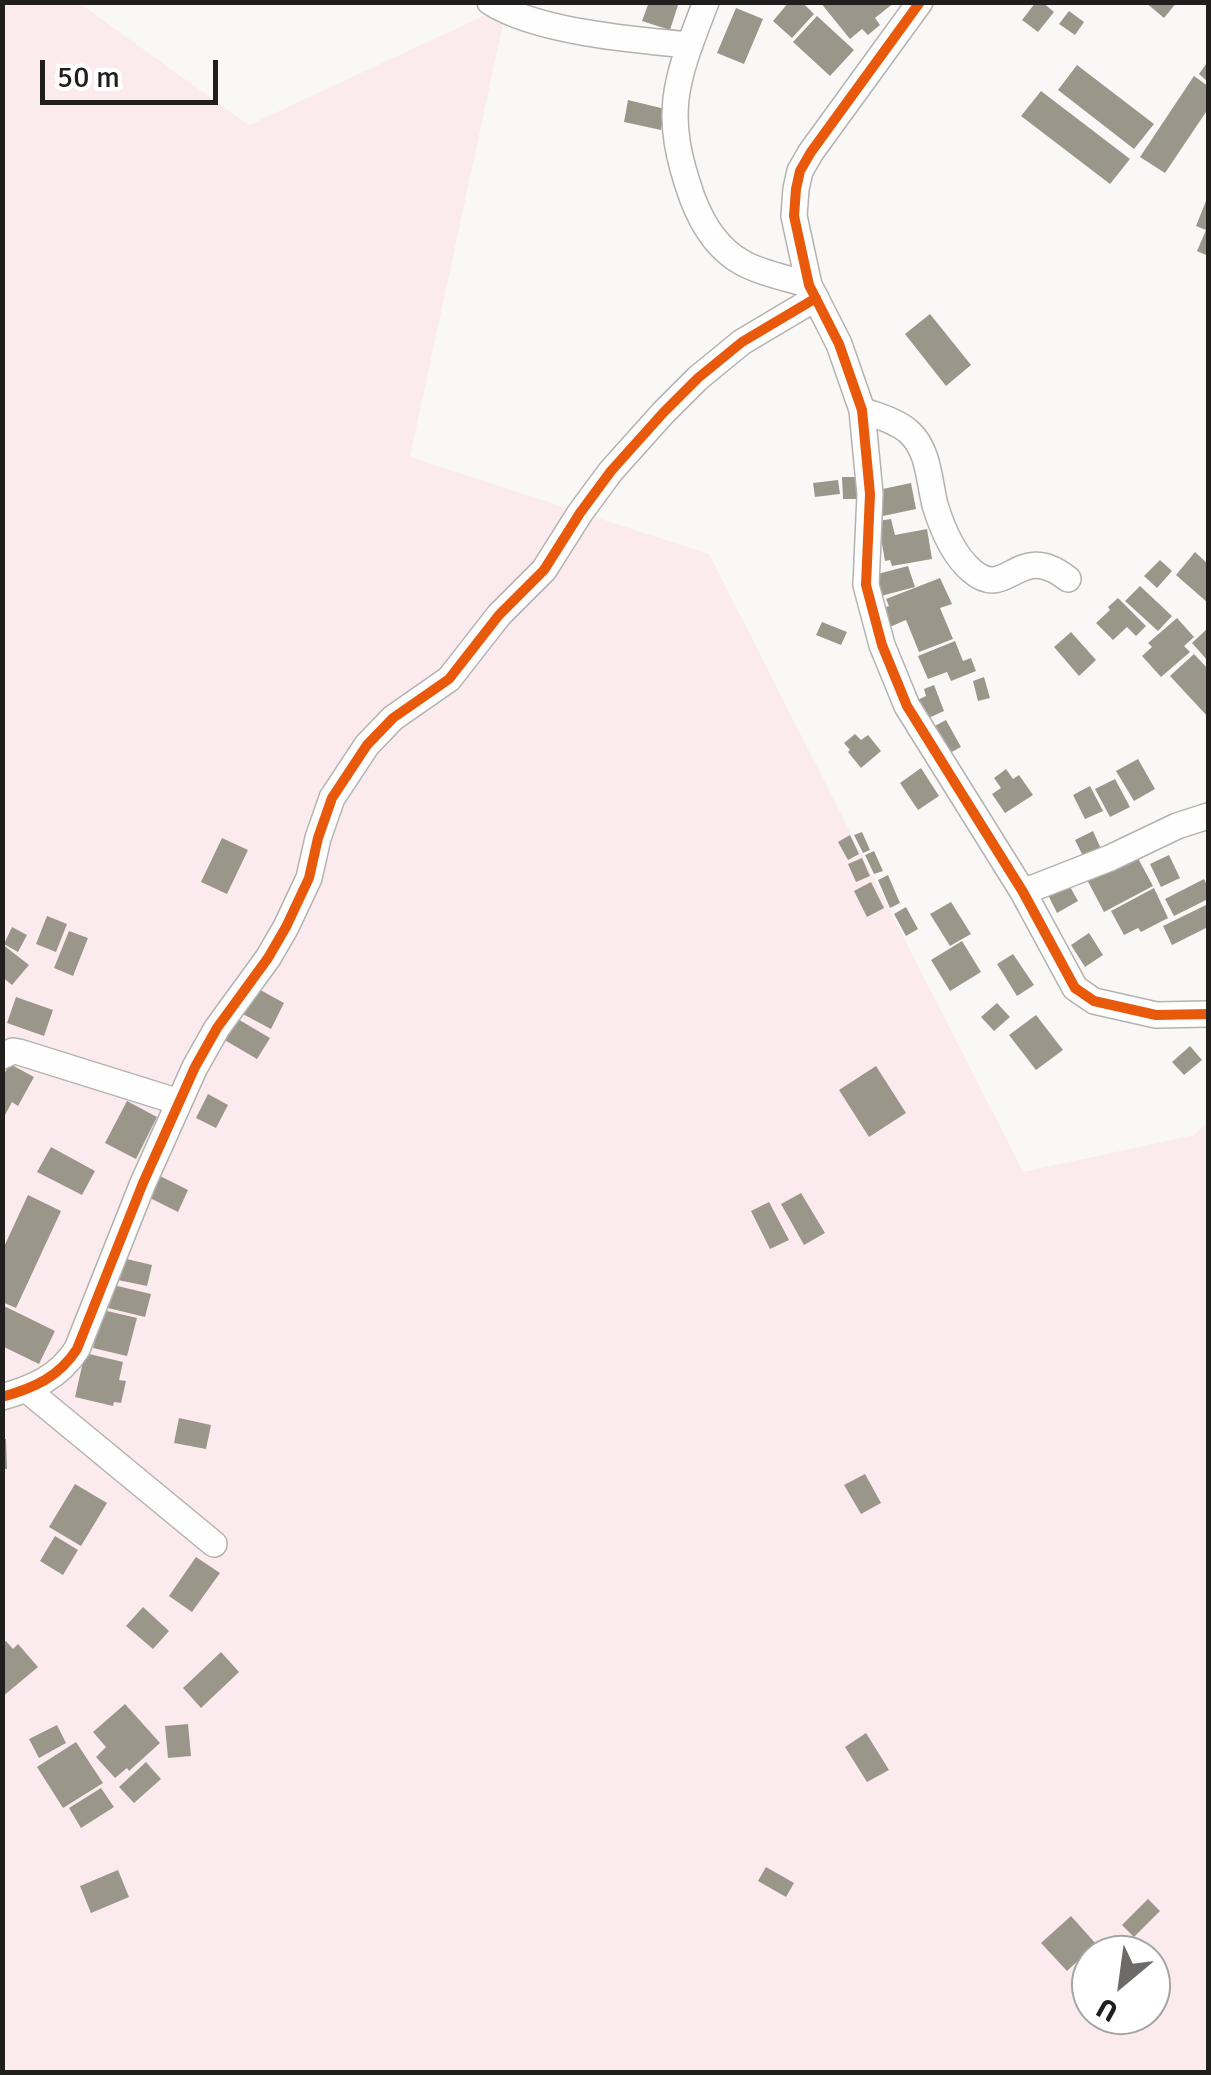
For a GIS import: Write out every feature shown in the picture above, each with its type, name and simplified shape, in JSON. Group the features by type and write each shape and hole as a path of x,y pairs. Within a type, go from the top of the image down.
{"street":[{"path":"490,2 520,17 568,28 625,39 690,45"},
{"path":"706,2 680,74 673,117 681,164 697,210 716,241 745,264 813,291"},
{"path":"920,2 800,171 794,216 813,291 835,334 862,410 870,494 866,585 882,645 919,728 1023,892 1075,988 1094,1001 1156,1016 1208,1014"},
{"path":"14,1393 52,1378 77,1349 122,1232 195,1066 286,927 309,878 332,798 367,746 393,718 449,680 499,615 544,570 622,457 698,378 813,291"},
{"path":"862,410 910,432 922,449 936,508 963,564 987,581 997,582 1032,564 1053,566 1068,578"},
{"path":"1023,892 1208,816"},
{"path":"2,1056 19,1052 179,1102"},
{"path":"14,1393 214,1544"}],"shaded area":[{"path":"3,3 79,3 249,125 507,5 410,457 709,554 1023,1172 1194,1135 1208,1121 1208,2072 3,2072"}],"building":[{"path":"649,2 679,2 670,30 642,21"},
{"path":"789,2 802,2 814,14 792,38 773,21"},
{"path":"820,2 895,2 875,18 880,25 868,35 862,29 850,39"},
{"path":"1036,2 1054,12 1038,32 1022,20"},
{"path":"1145,2 1177,2 1164,18"},
{"path":"736,8 763,19 744,64 717,53"},
{"path":"1069,11 1084,22 1075,35 1059,24"},
{"path":"817,16 854,50 830,76 793,42"},
{"path":"1208,61 1208,82 1199,74"},
{"path":"1077,65 1154,124 1134,149 1058,90"},
{"path":"1194,76 1208,86 1208,113 1165,173 1140,157"},
{"path":"1041,91 1130,159 1110,184 1021,116"},
{"path":"628,100 665,109 661,130 624,122"},
{"path":"1208,196 1208,256 1197,251 1206,230 1196,226"},
{"path":"930,314 971,365 946,386 905,334"},
{"path":"842,477 859,477 860,499 843,499"},
{"path":"838,480 840,494 815,497 813,483"},
{"path":"911,483 916,509 883,516 878,490"},
{"path":"891,519 895,535 927,529 932,559 892,566 890,560 885,561 878,521"},
{"path":"1195,552 1208,564 1208,603 1176,575"},
{"path":"1160,560 1172,571 1157,588 1144,576"},
{"path":"908,566 915,587 881,596 874,575"},
{"path":"940,578 952,604 940,608 953,639 919,652 906,620 885,629 878,610 889,606 886,599"},
{"path":"1140,586 1172,616 1158,631 1125,601"},
{"path":"1118,598 1146,626 1136,636 1127,627 1113,640 1096,623"},
{"path":"1177,618 1194,637 1184,646 1190,652 1161,677 1142,656 1152,647 1148,643"},
{"path":"822,622 847,632 841,645 816,635"},
{"path":"1208,628 1208,661 1192,643"},
{"path":"1071,632 1096,660 1079,676 1054,647"},
{"path":"955,641 963,661 971,658 976,671 951,681 947,672 928,679 918,656"},
{"path":"1194,654 1208,669 1208,717 1170,676"},
{"path":"984,677 990,698 978,701 973,681"},
{"path":"934,685 944,711 922,721 913,702 926,696 924,689"},
{"path":"946,720 961,747 946,755 931,728"},
{"path":"855,734 861,740 868,735 881,751 861,768 844,743"},
{"path":"1138,759 1155,789 1134,801 1116,771"},
{"path":"921,768 939,796 918,810 900,783"},
{"path":"1006,769 1013,779 1019,775 1033,795 1005,813 992,794 1001,788 994,778"},
{"path":"1115,779 1130,807 1110,817 1095,789"},
{"path":"1090,786 1103,811 1085,819 1073,795"},
{"path":"1093,831 1102,851 1085,860 1075,840"},
{"path":"862,832 870,850 863,853 854,835"},
{"path":"850,835 859,854 848,860 838,842"},
{"path":"222,838 248,850 227,894 201,882"},
{"path":"874,851 883,871 874,874 865,855"},
{"path":"1134,851 1153,886 1104,912 1085,876"},
{"path":"1169,855 1180,878 1161,887 1150,864"},
{"path":"862,858 870,876 856,882 848,864"},
{"path":"888,875 900,903 890,908 878,880"},
{"path":"1204,879 1208,899 1174,916 1165,899"},
{"path":"871,882 884,908 867,917 854,891"},
{"path":"1068,883 1078,901 1057,913 1048,895"},
{"path":"1154,888 1168,918 1141,932 1138,928 1124,935 1111,911"},
{"path":"951,902 971,934 950,946 930,914"},
{"path":"1208,904 1208,927 1172,945 1163,926"},
{"path":"906,907 918,929 906,936 894,914"},
{"path":"47,916 67,924 56,952 36,944"},
{"path":"12,927 27,935 18,952 4,944"},
{"path":"69,931 88,938 73,976 54,968"},
{"path":"1089,933 1103,955 1085,967 1071,945"},
{"path":"962,941 981,972 950,991 931,960"},
{"path":"2,944 29,965 12,985 2,977"},
{"path":"1013,954 1034,985 1017,996 997,964"},
{"path":"253,986 284,1003 271,1029 239,1012"},
{"path":"16,997 53,1010 44,1036 7,1023"},
{"path":"997,1003 1010,1017 994,1031 981,1017"},
{"path":"1036,1015 1063,1050 1036,1070 1009,1035"},
{"path":"236,1018 270,1038 257,1059 223,1039"},
{"path":"1190,1046 1202,1060 1184,1075 1172,1062"},
{"path":"10,1064 34,1077 18,1106 12,1102 5,1115 2,1077"},
{"path":"876,1066 906,1113 869,1137 839,1090"},
{"path":"208,1094 228,1105 216,1128 196,1118"},
{"path":"127,1101 157,1117 136,1159 105,1143"},
{"path":"51,1147 95,1171 82,1195 37,1172"},
{"path":"156,1174 188,1190 178,1212 146,1196"},
{"path":"801,1193 825,1233 804,1245 781,1204"},
{"path":"28,1195 61,1211 16,1308 2,1302 2,1251"},
{"path":"769,1202 789,1240 770,1249 751,1211"},
{"path":"118,1257 152,1265 147,1286 113,1279"},
{"path":"109,1284 151,1294 145,1317 104,1307"},
{"path":"2,1305 55,1331 39,1364 2,1346"},
{"path":"103,1310 137,1318 127,1356 93,1348"},
{"path":"85,1353 123,1362 119,1380 126,1381 121,1403 114,1402 113,1406 75,1397"},
{"path":"179,1418 211,1425 206,1449 174,1443"},
{"path":"2,1439 6,1439 7,1469 2,1469"},
{"path":"865,1474 881,1503 861,1514 844,1485"},
{"path":"75,1484 107,1503 81,1546 49,1527"},
{"path":"55,1536 78,1550 63,1575 40,1561"},
{"path":"196,1557 220,1573 192,1612 169,1596"},
{"path":"143,1607 169,1631 153,1649 126,1626"},
{"path":"6,1641 13,1649 18,1644 38,1667 2,1697 2,1644"},
{"path":"221,1652 239,1672 201,1708 183,1688"},
{"path":"125,1704 160,1743 129,1771 127,1768 115,1778 96,1757 106,1747 93,1732"},
{"path":"188,1724 191,1756 168,1758 165,1726"},
{"path":"57,1725 66,1743 39,1758 29,1739"},
{"path":"866,1733 889,1770 867,1782 845,1747"},
{"path":"76,1742 103,1783 63,1808 37,1767"},
{"path":"146,1762 161,1779 134,1803 119,1787"},
{"path":"101,1788 114,1807 81,1828 69,1808"},
{"path":"766,1867 794,1883 786,1897 758,1881"},
{"path":"118,1870 129,1897 91,1913 80,1886"},
{"path":"1148,1899 1160,1911 1136,1935 1122,1925"},
{"path":"1071,1916 1088,1935 1071,1935 1071,1967 1067,1971 1041,1943"}],"cycle path":[{"path":"920,2 811,152 800,171 794,216 809,285 839,344 862,410 870,494 866,585 882,645 907,706 1023,892 1075,988 1094,1001 1156,1015 1208,1014"},
{"path":"2,1397 45,1380 77,1349 143,1183 195,1067 286,927 309,878 332,798 367,745 393,718 449,679 499,615 544,570 611,471 698,378 742,342 816,298"}]}
